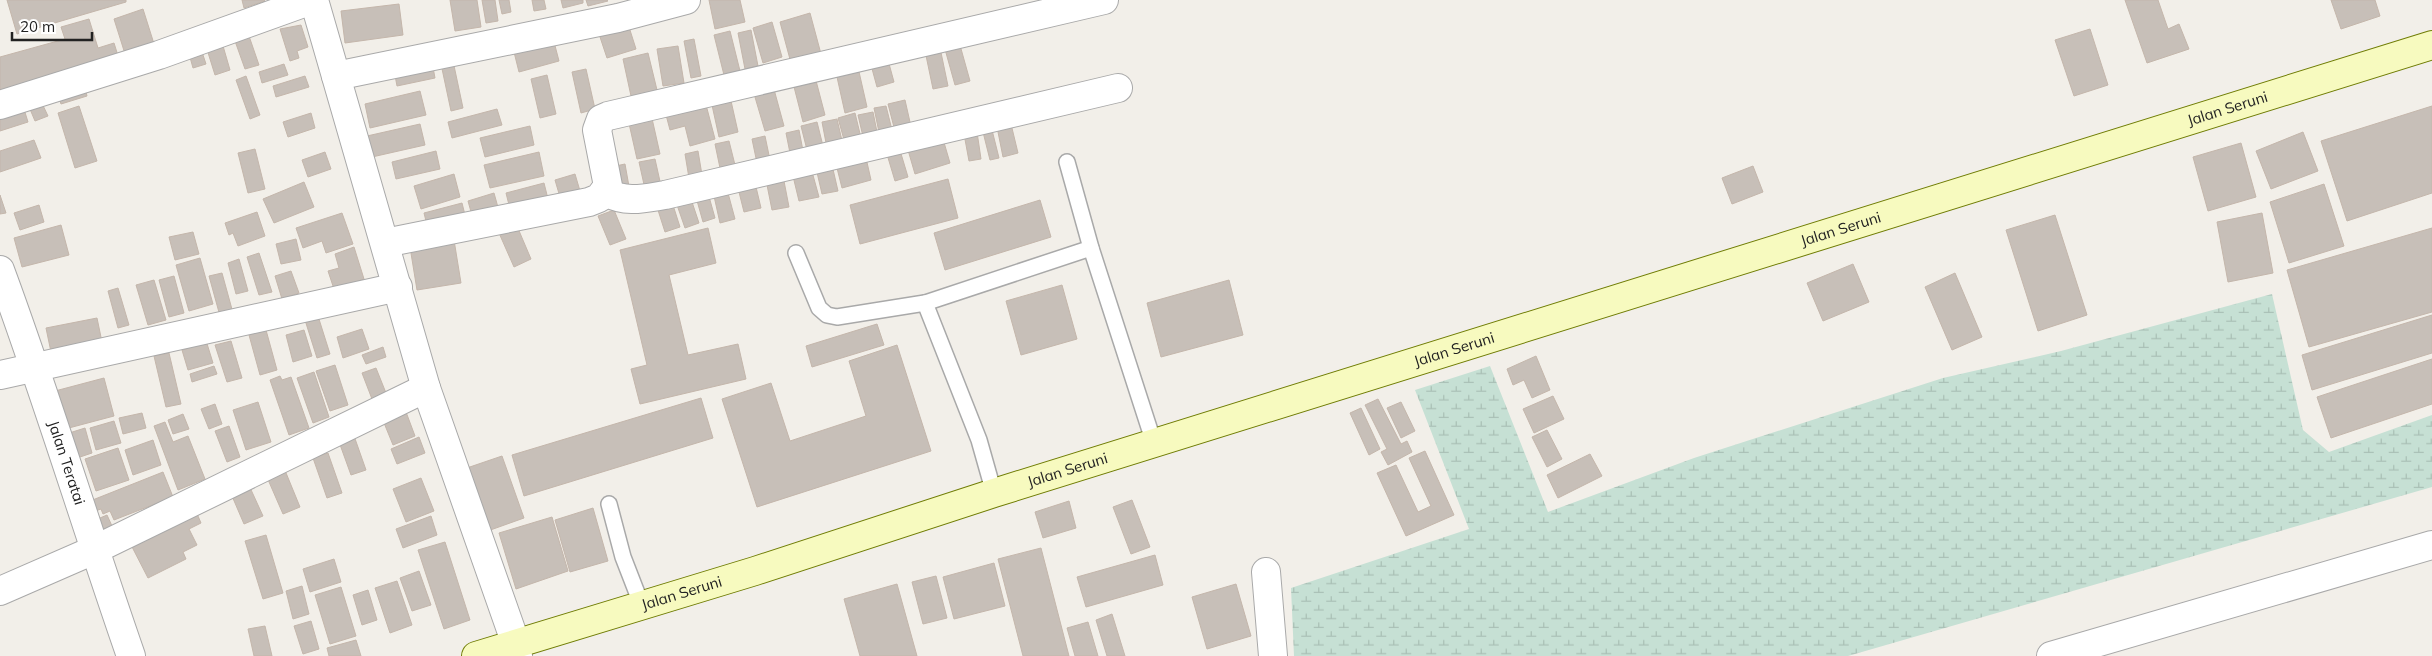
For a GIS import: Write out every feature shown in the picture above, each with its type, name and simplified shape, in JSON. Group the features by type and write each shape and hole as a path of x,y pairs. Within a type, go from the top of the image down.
{"main road":[{"name":"Jalan Seruni","path":"476,656 517,650 642,606 994,493 2432,45"}],"street":[{"path":"0,105 159,55 313,0 426,388 517,650"},
{"path":"336,76 618,18 686,0"},
{"path":"385,243 589,202 599,198 608,186 597,130 601,119 608,116 1104,0"},
{"path":"604,192 619,199 631,201 665,195 1118,88"},
{"name":"Jalan Teratai","path":"0,270 36,367 94,550 131,656"},
{"path":"0,375 398,287"},
{"path":"0,591 94,550 426,388"},
{"path":"2051,656 2432,545"},
{"path":"1266,572 1273,656"}],"lane":[{"path":"1067,162 1091,248 1142,411 1167,439"},
{"path":"796,252 819,308 827,315 837,317 925,303 1091,248"},
{"path":"925,303 983,454 994,493"},
{"path":"609,504 627,568 642,606"}],"green space":[{"path":"2272,294 2303,430 2329,452 2432,415 2432,487 1848,656 1294,656 1291,588 1469,529 1415,390 1490,366 1548,512 1694,458 1943,378 2061,351"}],"building":[{"path":"7,0 126,0 126,2 17,34"},
{"path":"242,0 264,0 265,1 244,8"},
{"path":"450,0 477,0 481,27 455,31"},
{"path":"482,0 495,0 498,21 486,23"},
{"path":"499,0 509,0 511,12 502,14"},
{"path":"532,0 544,0 546,9 534,11"},
{"path":"561,0 583,0 583,3 563,8"},
{"path":"586,0 607,0 608,1 588,6"},
{"path":"709,0 740,0 745,22 715,29"},
{"path":"2125,0 2158,0 2168,29 2179,24 2189,49 2147,63"},
{"path":"2331,0 2375,0 2380,16 2341,29"},
{"path":"399,4 403,35 345,43 341,11"},
{"path":"143,9 155,47 126,57 114,19"},
{"path":"810,13 821,54 791,63 780,22"},
{"path":"89,19 98,48 114,43 119,59 0,92 0,57 65,39 61,27"},
{"path":"772,22 782,57 763,63 753,28"},
{"path":"301,25 308,47 297,51 299,58 290,61 280,29"},
{"path":"629,27 636,49 607,58 600,37"},
{"path":"2090,29 2108,85 2074,96 2055,40"},
{"path":"751,30 758,66 745,69 738,33"},
{"path":"730,31 740,71 724,75 714,35"},
{"path":"249,36 259,65 245,69 235,41"},
{"path":"553,38 559,61 519,72 513,48"},
{"path":"958,38 970,81 955,85 943,42"},
{"path":"221,39 230,70 215,75 205,43"},
{"path":"694,39 701,76 691,78 684,41"},
{"path":"939,43 948,86 933,89 924,46"},
{"path":"200,46 206,64 193,68 188,50"},
{"path":"678,46 684,83 663,86 657,49"},
{"path":"648,53 657,90 631,96 623,59"},
{"path":"888,60 894,82 877,87 871,65"},
{"path":"453,61 463,108 451,111 441,64"},
{"path":"432,62 435,78 397,86 394,70"},
{"path":"857,63 867,107 845,113 835,68"},
{"path":"284,64 288,75 262,83 259,72"},
{"path":"586,69 595,109 581,113 572,72"},
{"path":"814,73 825,115 803,122 792,79"},
{"path":"547,75 556,114 540,118 531,79"},
{"path":"246,76 260,115 250,119 236,80"},
{"path":"305,76 309,87 276,97 273,86"},
{"path":"772,82 784,126 765,131 752,87"},
{"path":"84,84 87,96 61,104 57,92"},
{"path":"420,91 426,115 370,128 365,104"},
{"path":"729,92 738,132 719,137 710,96"},
{"path":"39,97 48,116 35,121 27,102"},
{"path":"905,100 912,131 896,135 888,104"},
{"path":"705,101 715,139 690,146 685,126 670,130 665,111"},
{"path":"23,106 28,122 0,131 0,113"},
{"path":"79,106 97,161 75,168 58,113"},
{"path":"886,106 893,134 880,137 874,108"},
{"path":"2432,106 2432,193 2347,221 2321,141"},
{"path":"497,109 502,125 452,138 448,122"},
{"path":"873,112 878,137 864,141 858,115"},
{"path":"311,113 315,128 288,137 283,122"},
{"path":"855,113 862,142 846,147 838,118"},
{"path":"651,114 660,154 637,159 628,119"},
{"path":"837,119 843,145 827,148 822,122"},
{"path":"817,122 824,150 808,154 801,126"},
{"path":"420,124 425,145 372,157 367,136"},
{"path":"1011,124 1018,153 1003,157 997,127"},
{"path":"530,126 534,145 485,157 480,138"},
{"path":"799,130 804,156 791,158 786,133"},
{"path":"992,130 999,158 990,160 983,132"},
{"path":"977,132 981,159 969,161 964,134"},
{"path":"2303,132 2318,171 2271,189 2256,151"},
{"path":"765,136 770,160 757,163 752,139"},
{"path":"943,139 950,163 915,174 908,150"},
{"path":"34,140 41,158 0,172 0,151"},
{"path":"729,141 735,165 720,168 715,144"},
{"path":"2241,143 2256,197 2208,211 2193,157"},
{"path":"899,147 908,177 895,181 886,151"},
{"path":"255,149 265,189 248,193 238,153"},
{"path":"436,151 440,169 396,179 392,162"},
{"path":"698,151 702,175 689,178 685,154"},
{"path":"325,152 331,169 308,177 302,160"},
{"path":"539,152 544,176 490,188 484,165"},
{"path":"866,158 871,180 842,188 836,164"},
{"path":"655,159 661,186 645,189 639,162"},
{"path":"625,164 630,192 616,195 611,167"},
{"path":"832,165 838,191 822,194 816,168"},
{"path":"1753,166 1763,192 1732,204 1722,178"},
{"path":"811,168 819,197 799,201 792,172"},
{"path":"454,174 460,197 421,209 414,186"},
{"path":"575,174 580,191 560,197 555,180"},
{"path":"783,176 789,207 772,210 766,180"},
{"path":"948,179 958,218 860,244 850,205"},
{"path":"304,182 314,207 274,223 263,199"},
{"path":"544,183 548,199 510,209 506,193"},
{"path":"2324,184 2344,246 2289,263 2270,202"},
{"path":"756,187 761,208 744,212 739,192"},
{"path":"494,193 499,211 473,219 468,201"},
{"path":"708,193 715,218 703,222 696,197"},
{"path":"728,193 735,219 720,223 714,196"},
{"path":"0,195 6,213 0,214"},
{"path":"690,196 699,223 685,228 676,202"},
{"path":"1040,200 1051,237 945,270 934,233"},
{"path":"672,202 680,227 665,232 657,207"},
{"path":"462,203 466,219 428,229 424,213"},
{"path":"39,205 44,222 20,230 14,213"},
{"path":"614,210 626,239 610,245 598,216"},
{"path":"257,212 265,236 238,246 233,233 229,235 225,223"},
{"path":"342,213 353,244 326,253 322,241 303,248 296,228"},
{"path":"2262,213 2273,273 2228,282 2217,222"},
{"path":"2055,215 2087,315 2038,331 2006,230"},
{"path":"61,225 69,255 22,267 14,238"},
{"path":"517,226 531,259 514,267 499,233"},
{"path":"708,228 716,263 669,275 688,355 738,344 746,379 640,404 631,369 647,365 620,250"},
{"path":"2432,228 2432,312 2309,347 2287,270"},
{"path":"193,232 199,254 175,260 169,237"},
{"path":"296,239 301,260 281,264 276,244"},
{"path":"454,240 461,283 417,290 410,247"},
{"path":"354,247 364,279 334,289 328,271 339,268 335,254"},
{"path":"259,253 272,292 259,295 247,257"},
{"path":"200,258 213,304 189,311 176,265"},
{"path":"239,259 248,291 236,294 228,263"},
{"path":"1853,264 1869,302 1823,321 1807,283"},
{"path":"291,271 299,293 282,299 275,276"},
{"path":"222,273 233,313 220,316 209,276"},
{"path":"1955,273 1982,337 1952,350 1925,287"},
{"path":"174,276 184,313 169,317 159,280"},
{"path":"154,280 166,320 148,325 136,285"},
{"path":"1229,280 1243,335 1161,357 1147,303"},
{"path":"1062,285 1077,339 1021,355 1006,301"},
{"path":"118,288 129,325 118,328 108,291"},
{"path":"2432,315 2432,353 2312,390 2302,355"},
{"path":"318,316 330,354 317,358 305,320"},
{"path":"97,318 102,342 51,352 46,328"},
{"path":"877,324 884,345 812,367 806,346"},
{"path":"362,329 369,349 343,358 337,337"},
{"path":"266,330 277,370 260,375 249,335"},
{"path":"304,330 312,356 293,362 286,335"},
{"path":"204,334 213,363 188,370 182,350 187,349 185,340"},
{"path":"231,341 242,378 227,382 215,345"},
{"path":"897,345 931,451 757,507 722,399 771,383 790,441 866,416 849,361"},
{"path":"383,347 386,357 366,364 362,355"},
{"path":"169,353 181,404 166,407 154,356"},
{"path":"1536,356 1550,390 1532,398 1524,380 1513,385 1507,369"},
{"path":"2432,359 2432,404 2331,438 2317,397"},
{"path":"335,365 348,405 330,411 316,371"},
{"path":"214,366 217,374 192,382 190,374"},
{"path":"376,368 386,393 372,399 362,373"},
{"path":"314,372 329,417 313,423 297,378"},
{"path":"280,376 282,380 291,377 309,428 289,435 270,380"},
{"path":"104,378 114,416 65,429 55,391"},
{"path":"1553,396 1564,419 1534,433 1523,409"},
{"path":"701,398 713,438 524,496 512,455"},
{"path":"1378,399 1401,444 1407,441 1412,452 1388,465 1381,452 1387,449 1365,405"},
{"path":"258,402 271,442 246,450 233,410"},
{"path":"1401,402 1415,431 1401,438 1387,408"},
{"path":"215,404 222,424 209,429 201,409"},
{"path":"403,404 415,436 393,445 380,413"},
{"path":"1361,408 1380,449 1369,455 1350,413"},
{"path":"142,413 146,428 123,434 119,418"},
{"path":"183,414 189,429 173,434 168,420"},
{"path":"114,421 121,443 96,450 90,428"},
{"path":"165,422 173,442 188,436 205,479 178,490 154,426"},
{"path":"229,426 240,457 227,462 215,431"},
{"path":"85,428 92,453 71,460 63,435"},
{"path":"1547,430 1562,459 1547,467 1532,437"},
{"path":"353,433 366,470 351,475 338,439"},
{"path":"419,437 425,453 397,464 391,449"},
{"path":"153,440 161,465 133,475 125,450"},
{"path":"118,448 129,480 96,491 85,459"},
{"path":"1425,451 1454,515 1406,536 1377,473 1396,465 1418,512 1431,506 1409,458"},
{"path":"328,453 342,493 327,498 313,458"},
{"path":"1590,454 1602,476 1558,498 1547,475"},
{"path":"502,456 524,518 482,533 461,470"},
{"path":"284,468 300,507 283,514 266,475"},
{"path":"163,472 173,497 114,520 110,511 103,514 101,509 90,513 85,503"},
{"path":"421,478 434,511 406,522 393,489"},
{"path":"247,481 263,516 244,524 229,489"},
{"path":"1132,500 1150,547 1131,554 1113,507"},
{"path":"1069,501 1076,528 1043,538 1035,512"},
{"path":"593,508 608,561 570,572 555,520"},
{"path":"195,509 201,523 189,529 197,545 183,552 186,559 148,578 129,541"},
{"path":"107,515 112,526 97,532 93,521"},
{"path":"431,516 437,535 403,548 396,529"},
{"path":"552,517 568,571 516,589 499,533"},
{"path":"266,535 283,593 263,599 245,541"},
{"path":"445,542 470,620 444,629 418,550"},
{"path":"1041,548 1069,656 1023,656 998,559"},
{"path":"1155,555 1163,585 1086,607 1077,577"},
{"path":"334,559 341,582 310,592 303,569"},
{"path":"994,563 1005,606 954,619 943,577"},
{"path":"419,571 431,605 412,611 400,578"},
{"path":"936,576 947,618 923,624 912,582"},
{"path":"397,581 412,625 390,633 375,588"},
{"path":"897,584 917,656 860,656 844,599"},
{"path":"1236,584 1251,636 1207,649 1192,597"},
{"path":"302,586 309,614 293,619 286,591"},
{"path":"341,587 356,636 330,644 315,595"},
{"path":"368,590 377,620 362,625 353,595"},
{"path":"1112,614 1125,656 1107,656 1096,620"},
{"path":"311,621 319,649 303,654 294,626"},
{"path":"1088,622 1098,656 1075,656 1067,628"},
{"path":"265,626 272,656 254,656 248,629"},
{"path":"356,640 361,656 329,656 327,648"}]}
